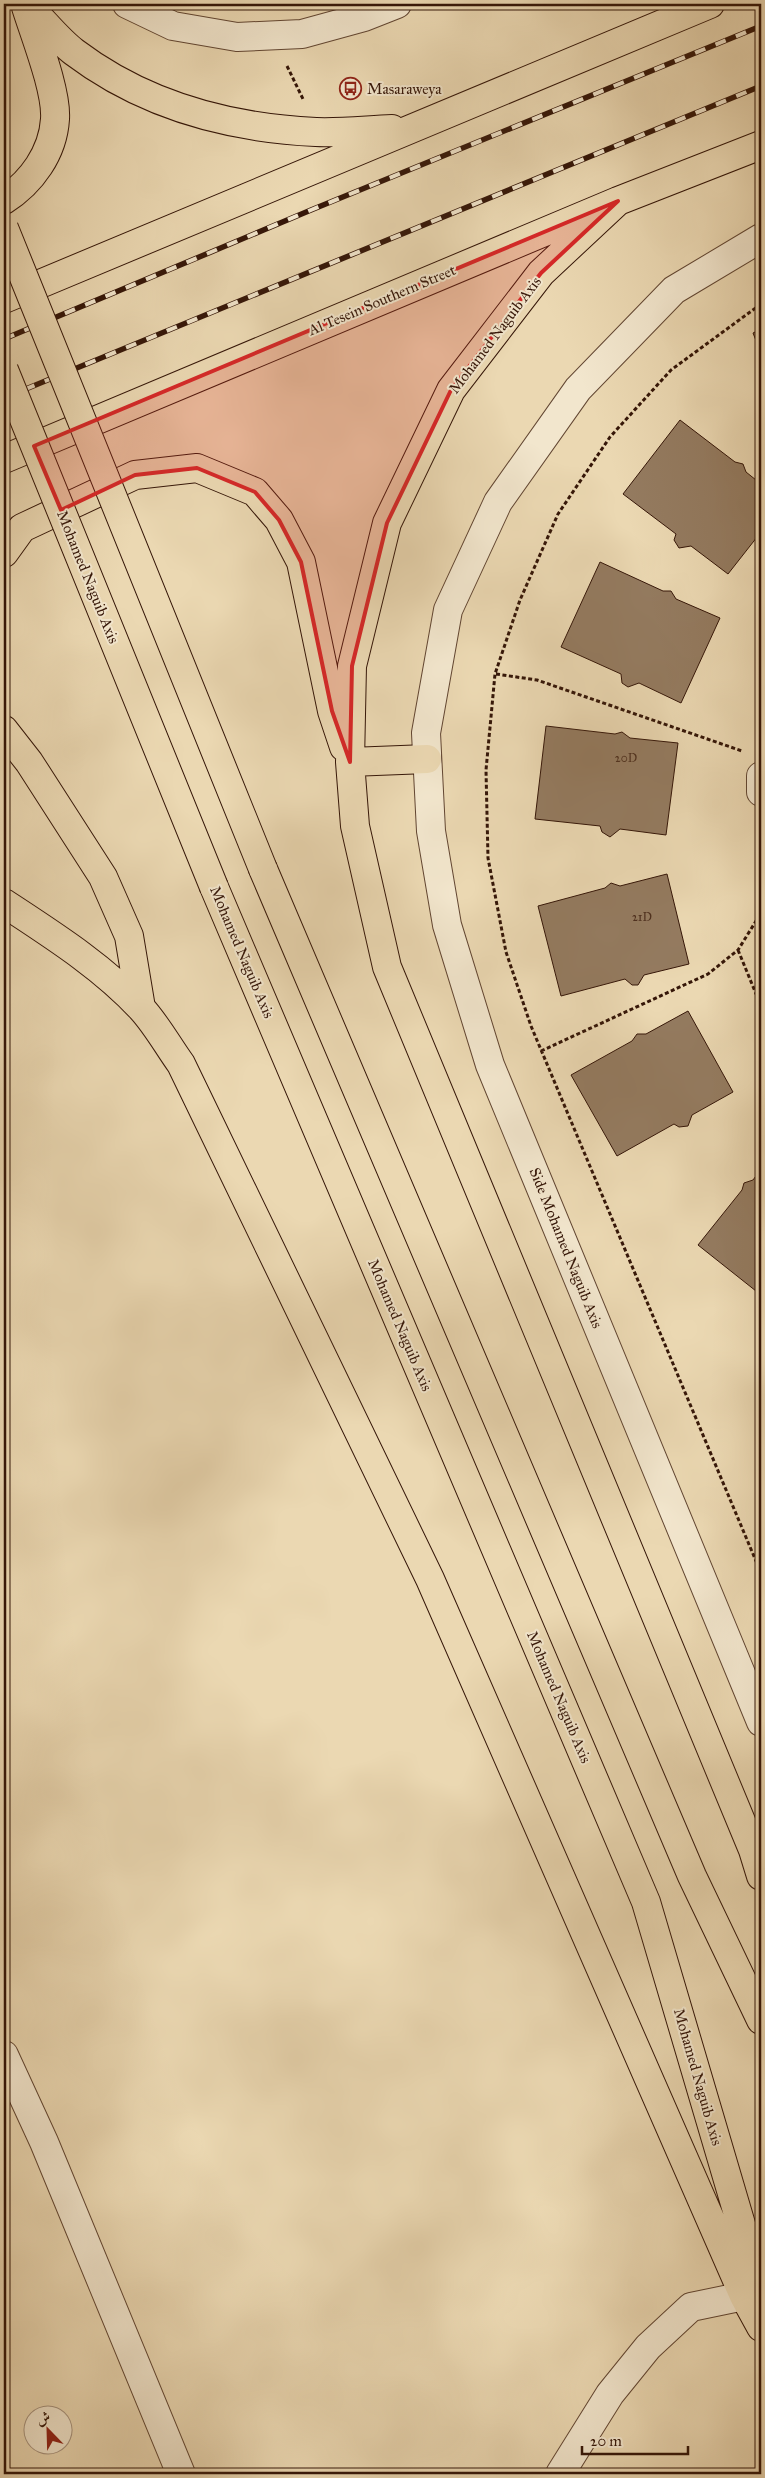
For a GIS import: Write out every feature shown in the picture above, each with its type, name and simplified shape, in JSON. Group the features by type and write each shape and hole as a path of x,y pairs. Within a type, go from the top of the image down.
{"main road":[{"path":"25,4 74,52 132,89 197,114 257,126 317,132 409,128"},
{"path":"4,200 21,189 45,157 56,118 49,79 25,4"},
{"path":"4,299 409,128 710,4"},
{"name":"Al Tesein Southern Street","path":"4,459 618,201 761,144"},
{"name":"Mohamed Naguib Axis","path":"618,201 541,273 451,390 387,523 352,666 350,762 355,826 387,967 753,1850 761,1876"},
{"path":"4,228 263,869 688,1867 761,2020"},
{"name":"Mohamed Naguib Axis","path":"4,370 214,887 646,1902 761,2327"},
{"path":"4,552 22,528 135,475 197,468 255,492 279,520 301,562 332,711 350,762 427,759"},
{"path":"4,730 29,762 103,877 129,936 141,1008"},
{"name":"Mohamed Naguib Axis","path":"4,903 94,966 141,1008 181,1064 430,1579 753,2294"}],"street":[{"path":"127,4 173,26 237,37 302,34 364,17 397,4"},
{"name":"Side Mohamed Naguib Axis","path":"761,238 674,290 578,389 498,502 448,610 426,733 431,831 447,925 490,1065 761,1722"},
{"path":"761,776 761,792"},
{"path":"4,2055 44,2142 181,2474"},
{"path":"560,2474 610,2394 648,2347 691,2307 753,2294"}],"path":[{"path":"273,35 317,132"},
{"path":"761,304 671,370 610,437 558,514 520,600 496,674 486,770 488,858 506,952 540,1051 761,1573"},
{"path":"496,674 537,680 743,751"},
{"path":"540,1051 708,974 738,950 761,913"},
{"path":"738,950 761,1006"}],"highlighted area":[{"path":"618,201 541,273 451,390 387,523 352,666 350,762 332,711 301,562 279,520 255,492 197,468 135,475 61,510 34,446"}],"building":[{"path":"761,329 761,353 753,333"},
{"path":"680,420 735,462 743,464 746,472 761,484 761,532 728,574 691,546 679,548 674,540 676,534 623,494"},
{"path":"600,562 663,591 671,591 676,599 720,618 681,703 639,683 628,687 622,683 621,674 561,647"},
{"path":"546,726 615,734 622,732 630,738 678,743 666,835 620,829 610,837 602,832 600,826 535,819"},
{"path":"667,874 689,964 644,975 638,985 632,985 625,979 561,996 538,906 605,888 611,883 620,886"},
{"path":"688,1011 733,1092 692,1115 688,1126 679,1127 674,1124 617,1156 571,1075 632,1041 637,1034 646,1034"},
{"path":"761,1169 761,1295 698,1245 742,1190 744,1183 753,1180"}],"railway":[{"path":"4,339 311,210 761,26"},
{"path":"4,398 761,86"}],"place":[{"name":"Masaraweya","path":"351,89"}]}
